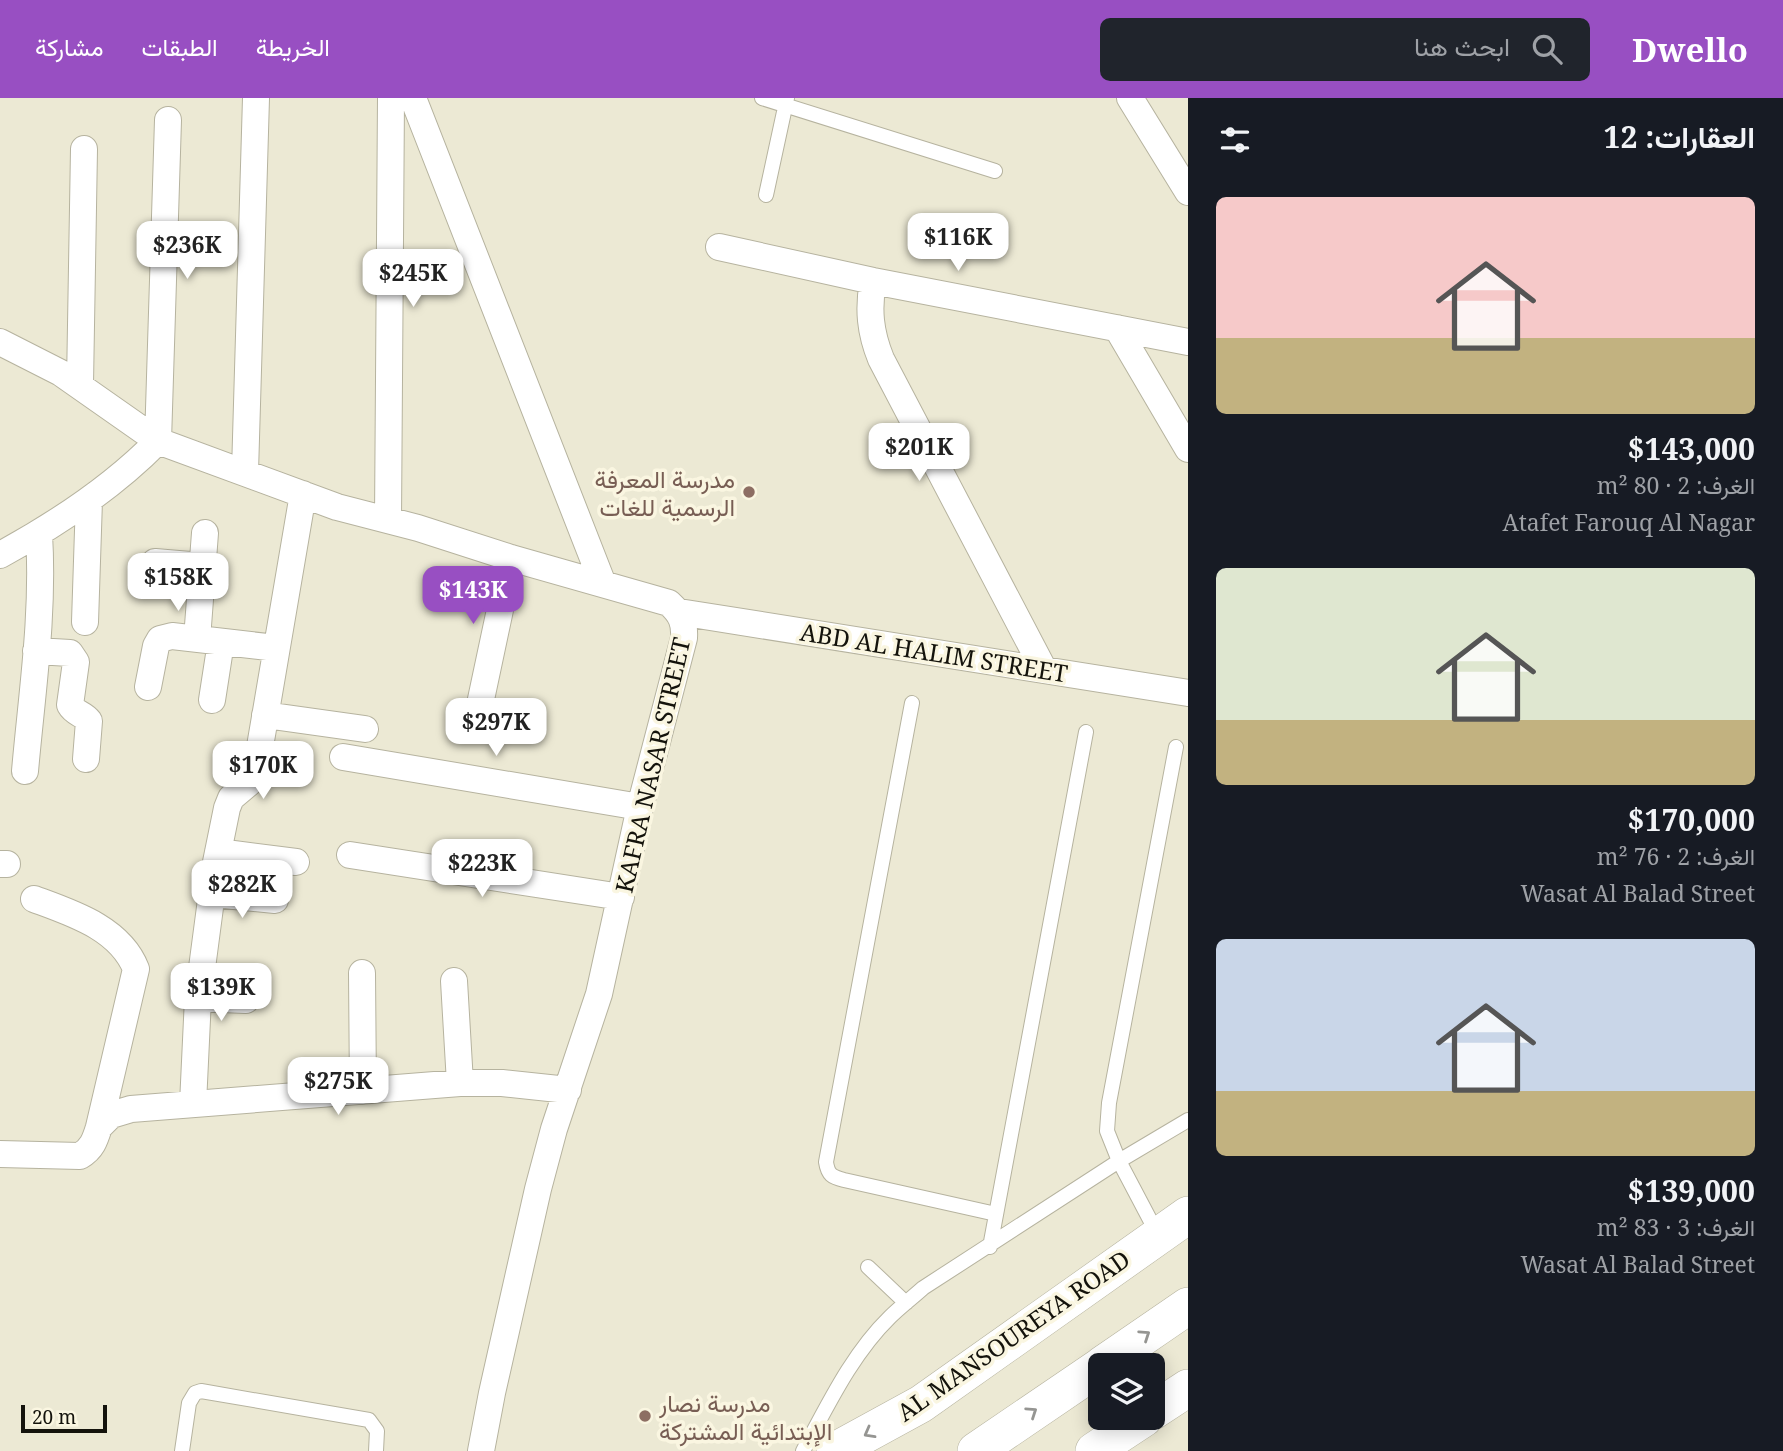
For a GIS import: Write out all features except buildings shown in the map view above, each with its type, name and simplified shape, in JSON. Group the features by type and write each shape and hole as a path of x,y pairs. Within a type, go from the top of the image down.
{"main road":[{"name":"AL MANSOUREYA ROAD","path":"835,1451 921,1404 1188,1215"},
{"path":"1119,1353 1188,1306"},
{"path":"976,1451 1088,1374"},
{"path":"1165,1403 1188,1388"},
{"path":"1094,1451 1126,1430"}],"street":[{"path":"245,472 256,98"},
{"path":"388,520 391,98"},
{"path":"413,98 603,584"},
{"path":"1130,98 1188,192"},
{"path":"0,555 39,534 89,500 158,441 168,120"},
{"path":"80,384 84,149"},
{"path":"719,247 873,281 1188,342"},
{"path":"873,281 869,312 881,359 1044,670"},
{"path":"1117,328 1188,449"},
{"name":"KAFRA NASAR STREET","path":"0,342 80,384 158,441 337,507 669,603 679,612 685,624 684,638 640,807 599,994 538,1189 481,1451"},
{"path":"193,1104 198,998 218,852 227,808 232,798 250,782 256,770 303,494"},
{"path":"85,622 89,500"},
{"path":"205,533 202,566 212,700"},
{"path":"25,771 37,651 41,580 39,534"},
{"path":"480,704 511,558"},
{"path":"155,562 202,566"},
{"name":"ABD AL HALIM STREET","path":"679,612 1188,693"},
{"path":"148,687 156,646 160,639 172,636 276,648"},
{"path":"37,651 70,653 76,662 70,705 74,712 85,716 89,721 86,759"},
{"path":"265,715 365,729"},
{"path":"343,757 640,807"},
{"path":"218,852 296,862"},
{"path":"350,855 621,897"},
{"path":"214,894 275,900"},
{"path":"0,1154 79,1156 87,1152 93,1144 136,968 125,948 104,931 83,918 34,899"},
{"path":"362,973 363,1091"},
{"path":"454,981 460,1083"},
{"path":"198,998 246,1000"},
{"path":"99,1127 111,1115 131,1109 193,1104 460,1083 535,1085 568,1090"}],"lane":[{"path":"762,98 786,102 995,171"},
{"path":"766,195 786,102"},
{"path":"912,703 828,1149 827,1171 832,1177 996,1214"},
{"path":"990,1247 1086,732"},
{"path":"1158,1235 1119,1161 1107,1130 1108,1103 1175,747"},
{"path":"803,1451 839,1384 876,1334 923,1288 1119,1161 1188,1120"},
{"path":"868,1267 906,1303"},
{"path":"182,1451 189,1403 195,1393 201,1391 369,1420 377,1431 376,1451"}],"place":[{"name":"مدرسة المعرفة الرسمية للغات","path":"749,492"},
{"name":"مدرسة نصار الإبتدائية المشتركة","path":"645,1416"}]}
